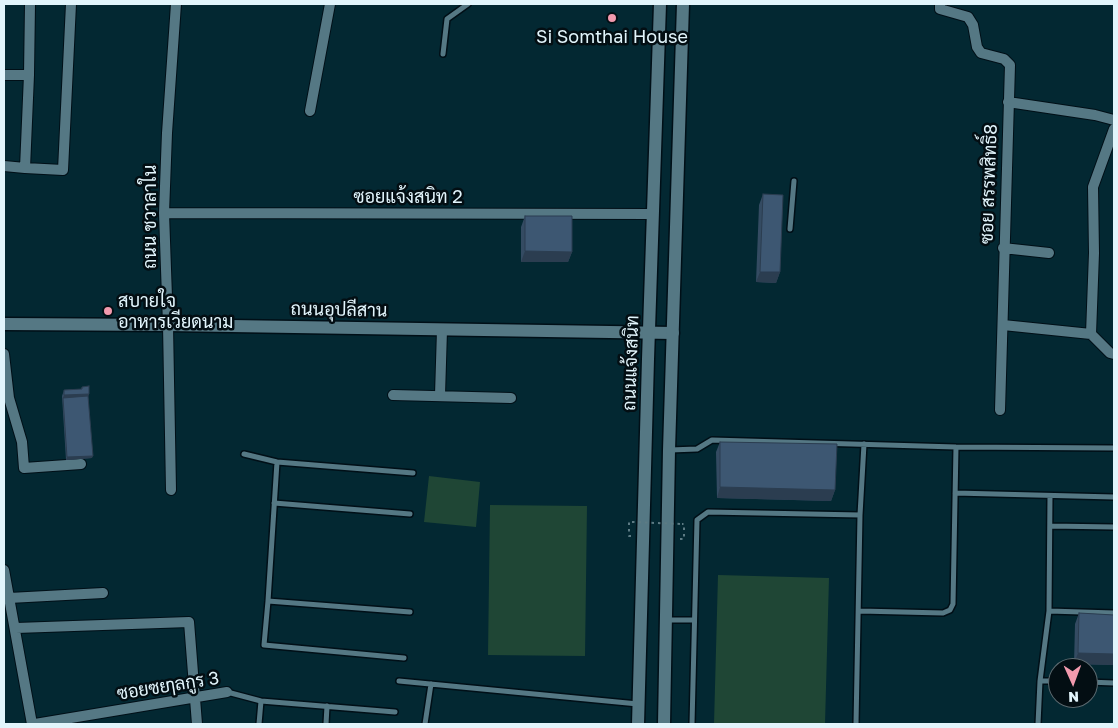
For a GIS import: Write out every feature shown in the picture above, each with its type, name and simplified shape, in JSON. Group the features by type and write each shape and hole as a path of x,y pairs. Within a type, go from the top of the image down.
{"main road":[{"name":"ถนนแจ้งสนิท","path":"638,724 660,4"},
{"path":"664,724 674,235 683,4"},
{"name":"ถนนอุปลีสาน","path":"4,324 673,333"}],"street":[{"path":"25,168 30,4"},
{"path":"4,166 63,170 71,4"},
{"name":"ถนน ชวาลาใน","path":"171,490 164,213 176,4"},
{"path":"310,111 330,4"},
{"name":"ซอย สรรพสิทธิ์8","path":"940,4 940,9 968,17 973,25 977,47 981,53 1004,59 1010,65 1003,248 1000,410"},
{"path":"4,75 29,75"},
{"path":"1008,102 1095,115 1114,120"},
{"path":"1091,334 1094,252 1093,187 1114,129"},
{"name":"ซอยแจ้งสนิท 2","path":"164,213 653,214"},
{"path":"1003,248 1050,253"},
{"path":"1003,325 1091,334 1110,353 1114,354"},
{"path":"440,395 442,330"},
{"path":"4,354 9,398 22,442 24,468 81,464"},
{"path":"393,395 511,398"},
{"path":"4,570 6,598 16,628 34,724"},
{"path":"6,598 103,593"},
{"path":"16,628 189,622 197,724"},
{"name":"ซอยซยๅลกูร 3","path":"34,724 228,692"}],"lane":[{"path":"443,54 447,19 468,4"},
{"path":"790,229 794,181"},
{"path":"669,450 697,449 712,440 956,447 1114,448"},
{"path":"856,724 860,611 860,515 864,444"},
{"path":"860,611 943,613 950,610 953,604 956,447"},
{"path":"244,454 277,462 413,473"},
{"path":"277,462 264,645 404,658"},
{"path":"955,493 1114,497"},
{"path":"1038,724 1040,681 1049,612 1050,496"},
{"path":"274,503 410,514"},
{"path":"692,724 696,520 708,512 860,515"},
{"path":"1050,526 1114,527"},
{"path":"268,601 410,612"},
{"path":"1049,612 1114,613"},
{"path":"666,620 694,620"},
{"path":"399,681 639,704"},
{"path":"1040,681 1048,681"},
{"path":"1098,682 1114,683"},
{"path":"425,724 432,684"},
{"name":"ซอยซยๅลกูร 3","path":"228,692 260,701 395,712"},
{"path":"259,724 260,701"},
{"path":"326,724 327,706"}],"path":[{"path":"629,536 629,522 684,524 684,539"}],"green space":[{"path":"429,476 480,482 476,527 424,522"},
{"path":"490,505 587,506 585,656 488,655"},
{"path":"718,575 829,578 825,724 714,724"}],"building":[{"path":"763,194 783,195 780,272 760,272"},
{"path":"525,216 572,216 572,252 525,251"},
{"path":"89,386 89,394 64,395 64,390 82,389 82,387"},
{"path":"88,396 93,456 67,457 63,398"},
{"path":"720,442 837,444 835,490 720,487"},
{"path":"1079,613 1114,615 1114,654 1078,653"}],"place":[{"name":"Si Somthai House","path":"612,18"},
{"name":"สบายใจ อาหารเวียดนาม","path":"108,311"}]}
